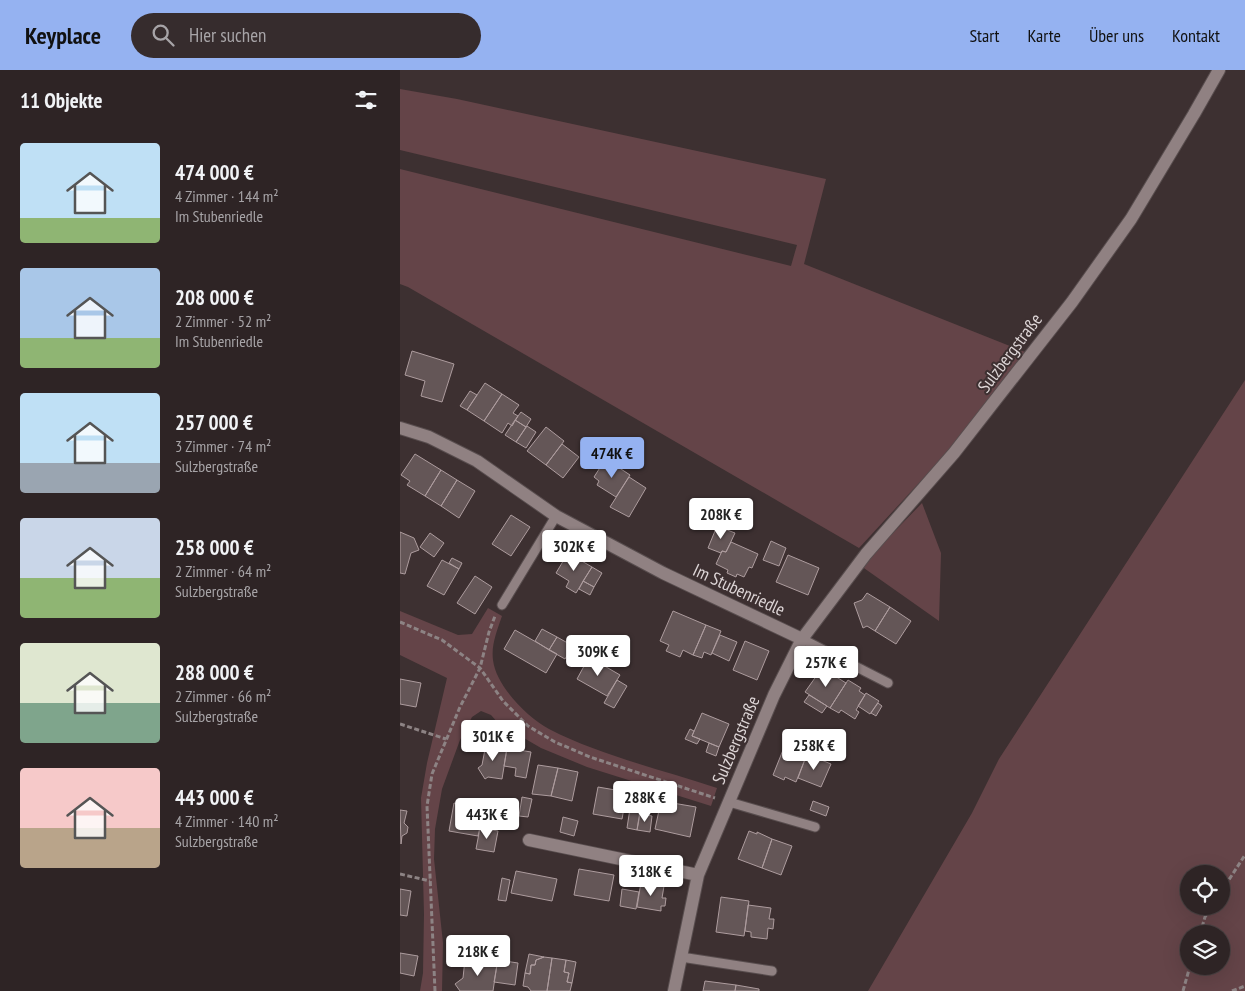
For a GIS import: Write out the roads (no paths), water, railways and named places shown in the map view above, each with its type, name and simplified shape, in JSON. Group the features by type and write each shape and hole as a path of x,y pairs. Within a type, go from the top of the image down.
{"street":[{"name":"Sulzbergstraße","path":"674,991 698,875 774,696 802,638 866,554 954,454 1072,302 1131,218 1194,114 1218,70"},
{"name":"Im Stubenriedle","path":"400,428 430,437 476,461 556,516 663,573 802,638"},
{"path":"529,840 698,875"}],"lane":[{"path":"502,604 556,516"},
{"path":"802,638 888,683"},
{"name":"Sulzbergstraße","path":"729,802 815,828"},
{"path":"681,957 772,971"}]}
